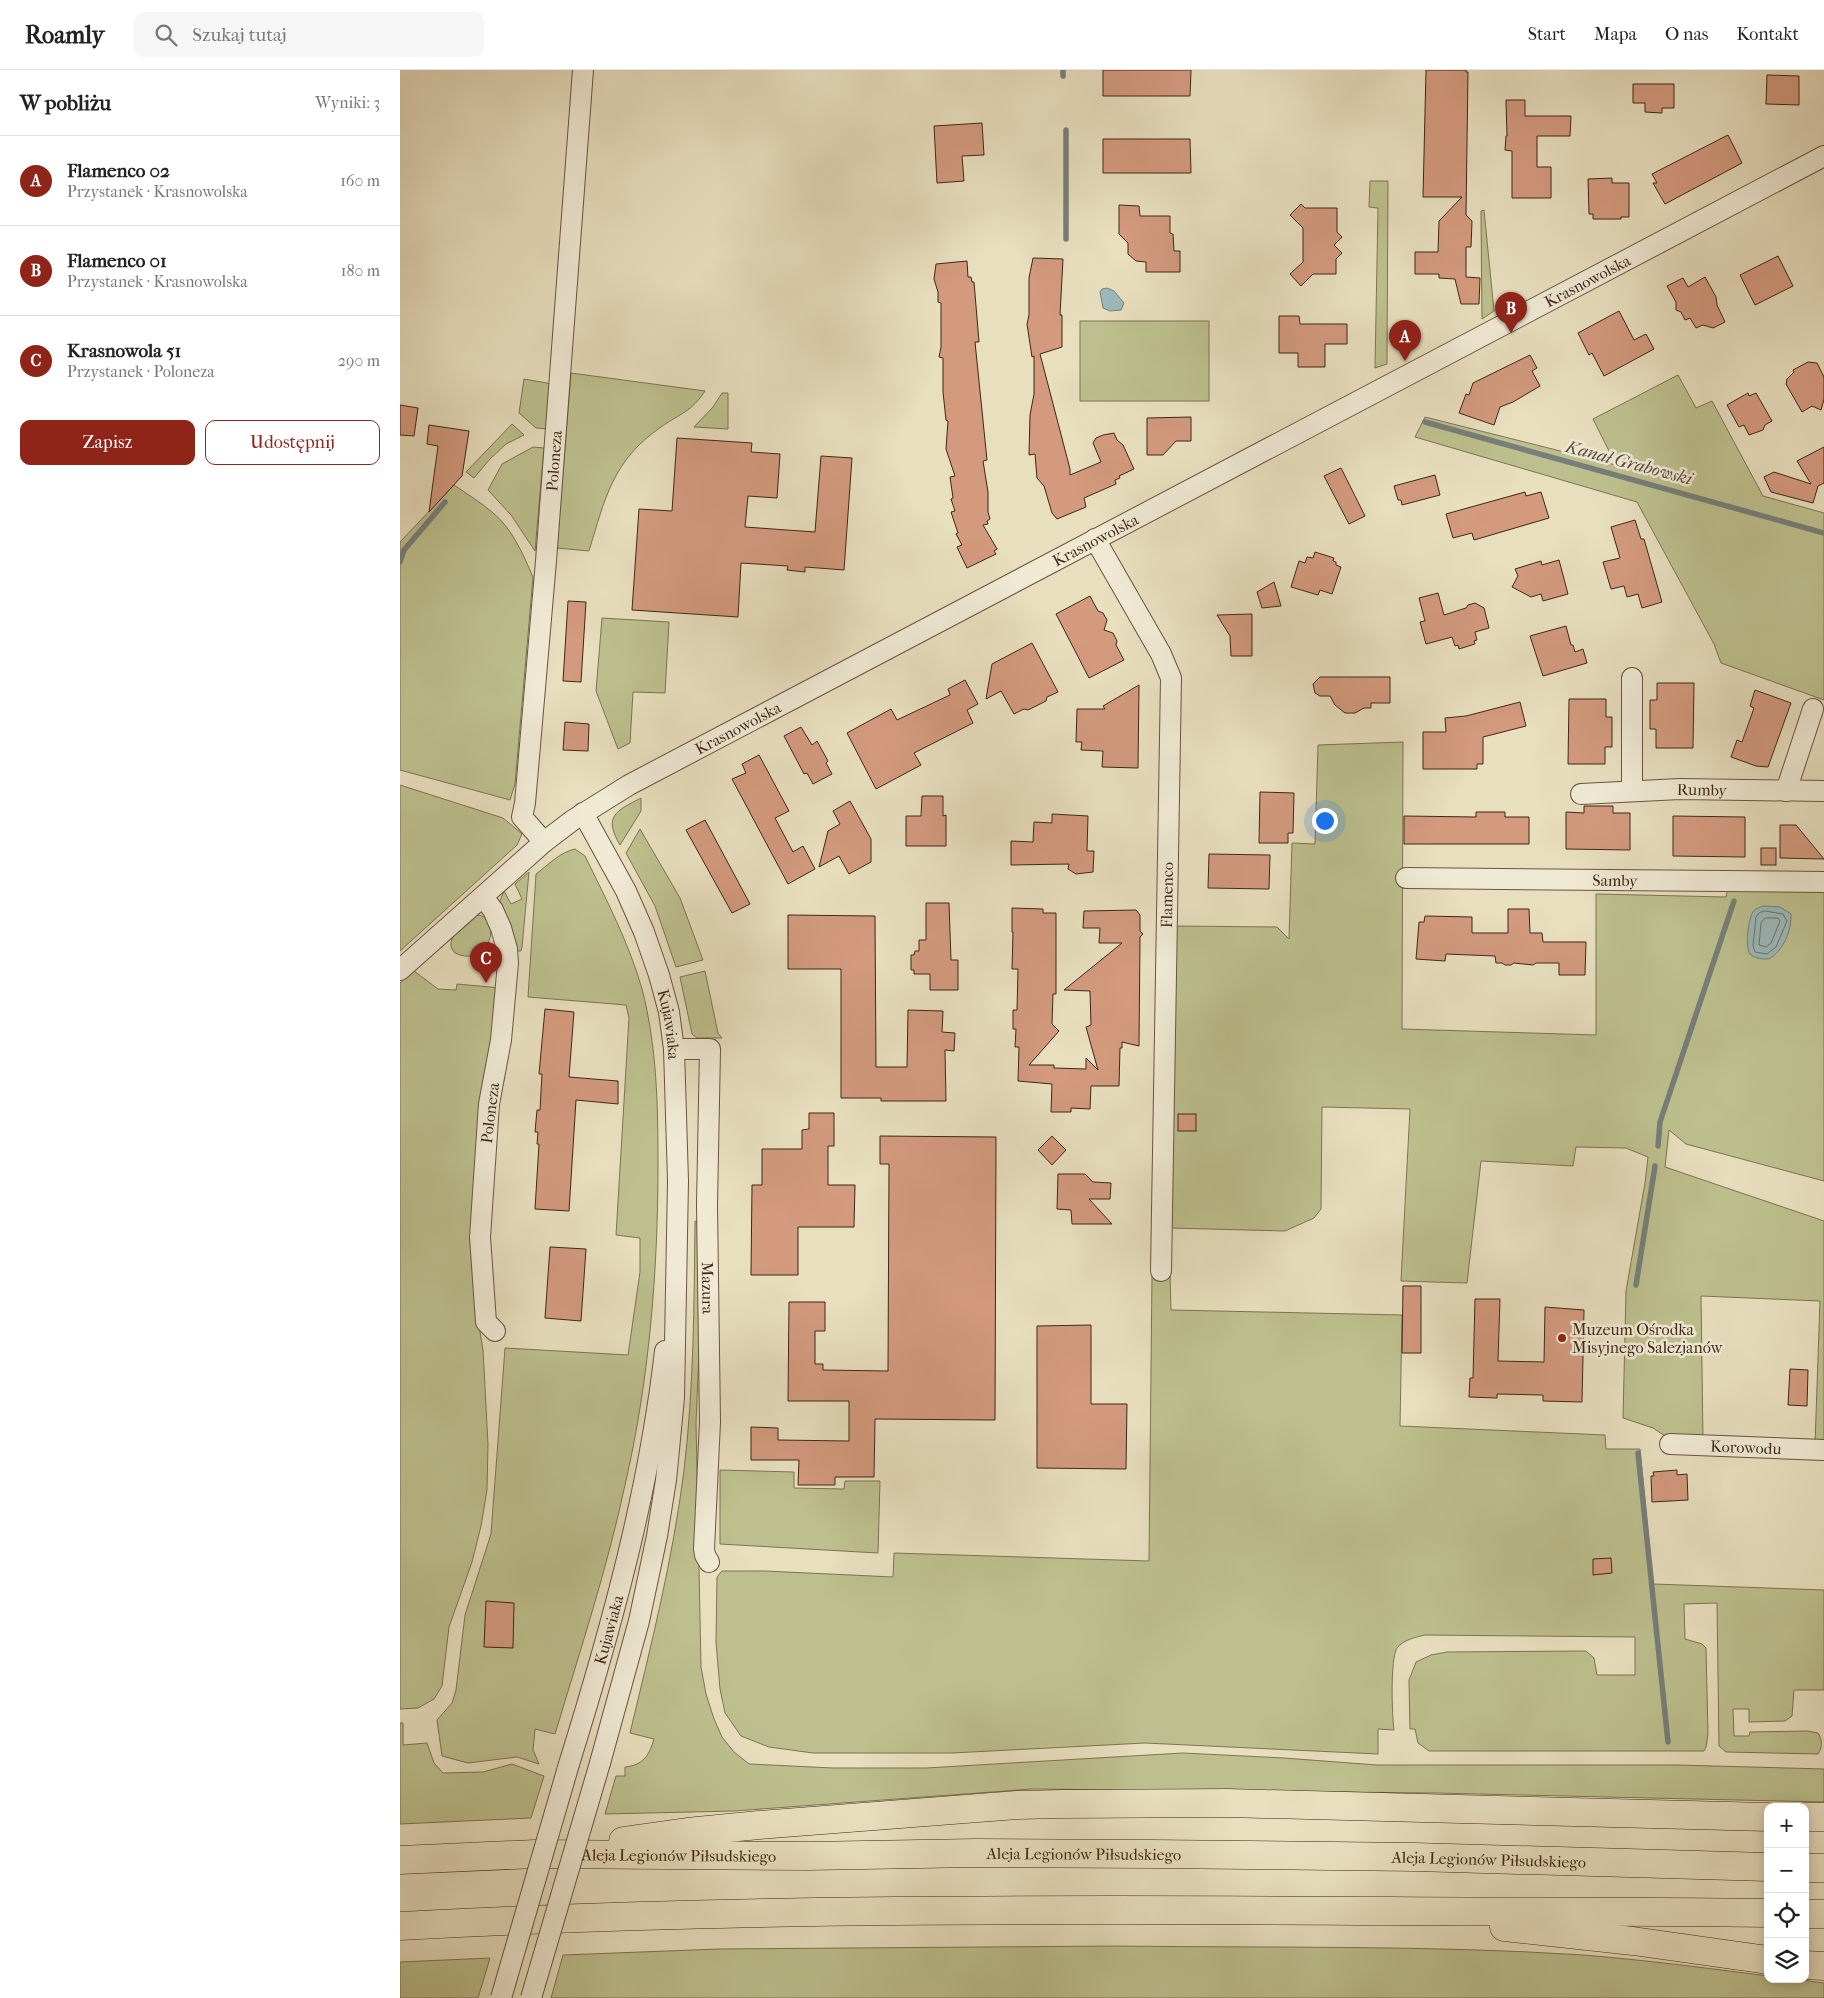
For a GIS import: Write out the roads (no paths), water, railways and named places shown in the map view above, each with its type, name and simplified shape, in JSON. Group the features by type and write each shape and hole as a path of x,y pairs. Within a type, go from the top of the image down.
{"highway":[{"path":"535,1854 688,1832 1017,1805 1238,1804 1764,1817"},
{"path":"1809,1817 1824,1817"},
{"name":"Aleja Legionów Piłsudskiego","path":"400,1860 535,1854 808,1856 976,1853 1415,1857 1764,1867"},
{"path":"1809,1868 1824,1868"},
{"path":"400,1926 688,1914 1119,1909 1764,1913"},
{"path":"1391,1912 1526,1930 1633,1941 1764,1959"},
{"path":"1809,1914 1824,1914"},
{"path":"1809,1965 1824,1966"}],"street":[{"name":"Poloneza","path":"544,842 522,817 525,803 545,570 583,70"},
{"name":"Krasnowolska","path":"400,970 544,842 583,814 629,785 1824,156"},
{"name":"Flamenco","path":"1095,539 1166,662 1171,678 1161,1270"},
{"path":"1632,678 1632,790"},
{"path":"1786,791 1813,709"},
{"name":"Rumby","path":"1581,794 1632,790 1724,788 1824,791"},
{"name":"Kujawiaka","path":"531,1998 639,1622 663,1500 674,1398 677,1318 678,1181 674,1049 659,975 644,932 626,891 583,814"},
{"name":"Samby","path":"1406,878 1824,882"},
{"name":"Poloneza","path":"484,897 502,928 508,963 501,1040 489,1104 480,1237 486,1322 495,1331"},
{"name":"Mazura","path":"674,1049 710,1049 707,1205 710,1422 704,1549 709,1562"},
{"name":"Kujawiaka","path":"501,1998 619,1590 639,1507 660,1390 676,1252"},
{"name":"Korowodu","path":"1670,1444 1824,1450"}],"water":[{"path":"1107,288 1114,291 1124,303 1121,310 1110,311 1103,308 1100,292 1102,289"},
{"path":"1763,906 1780,907 1791,914 1790,927 1786,939 1778,951 1769,959 1752,956 1748,951 1748,933 1751,916 1755,910"}],"waterway":[{"name":"Kanał Grabowski","path":"1063,70 1063,76"},
{"name":"Kanał Grabowski","path":"1066,130 1066,239"},
{"name":"Kanał Grabowski","path":"1425,422 1824,533"},
{"path":"400,562 404,550 445,502"},
{"path":"1658,1146 1660,1122 1734,901"},
{"path":"1636,1285 1655,1166"},
{"path":"1638,1453 1668,1742"}],"place":[{"name":"Flamenco 01","path":"1511,333"},
{"name":"Flamenco 02","path":"1405,361"},
{"name":"Krasnowola 51","path":"486,983"},
{"name":"Muzeum Ośrodka Misyjnego Salezjanów","path":"1562,1338"}]}
